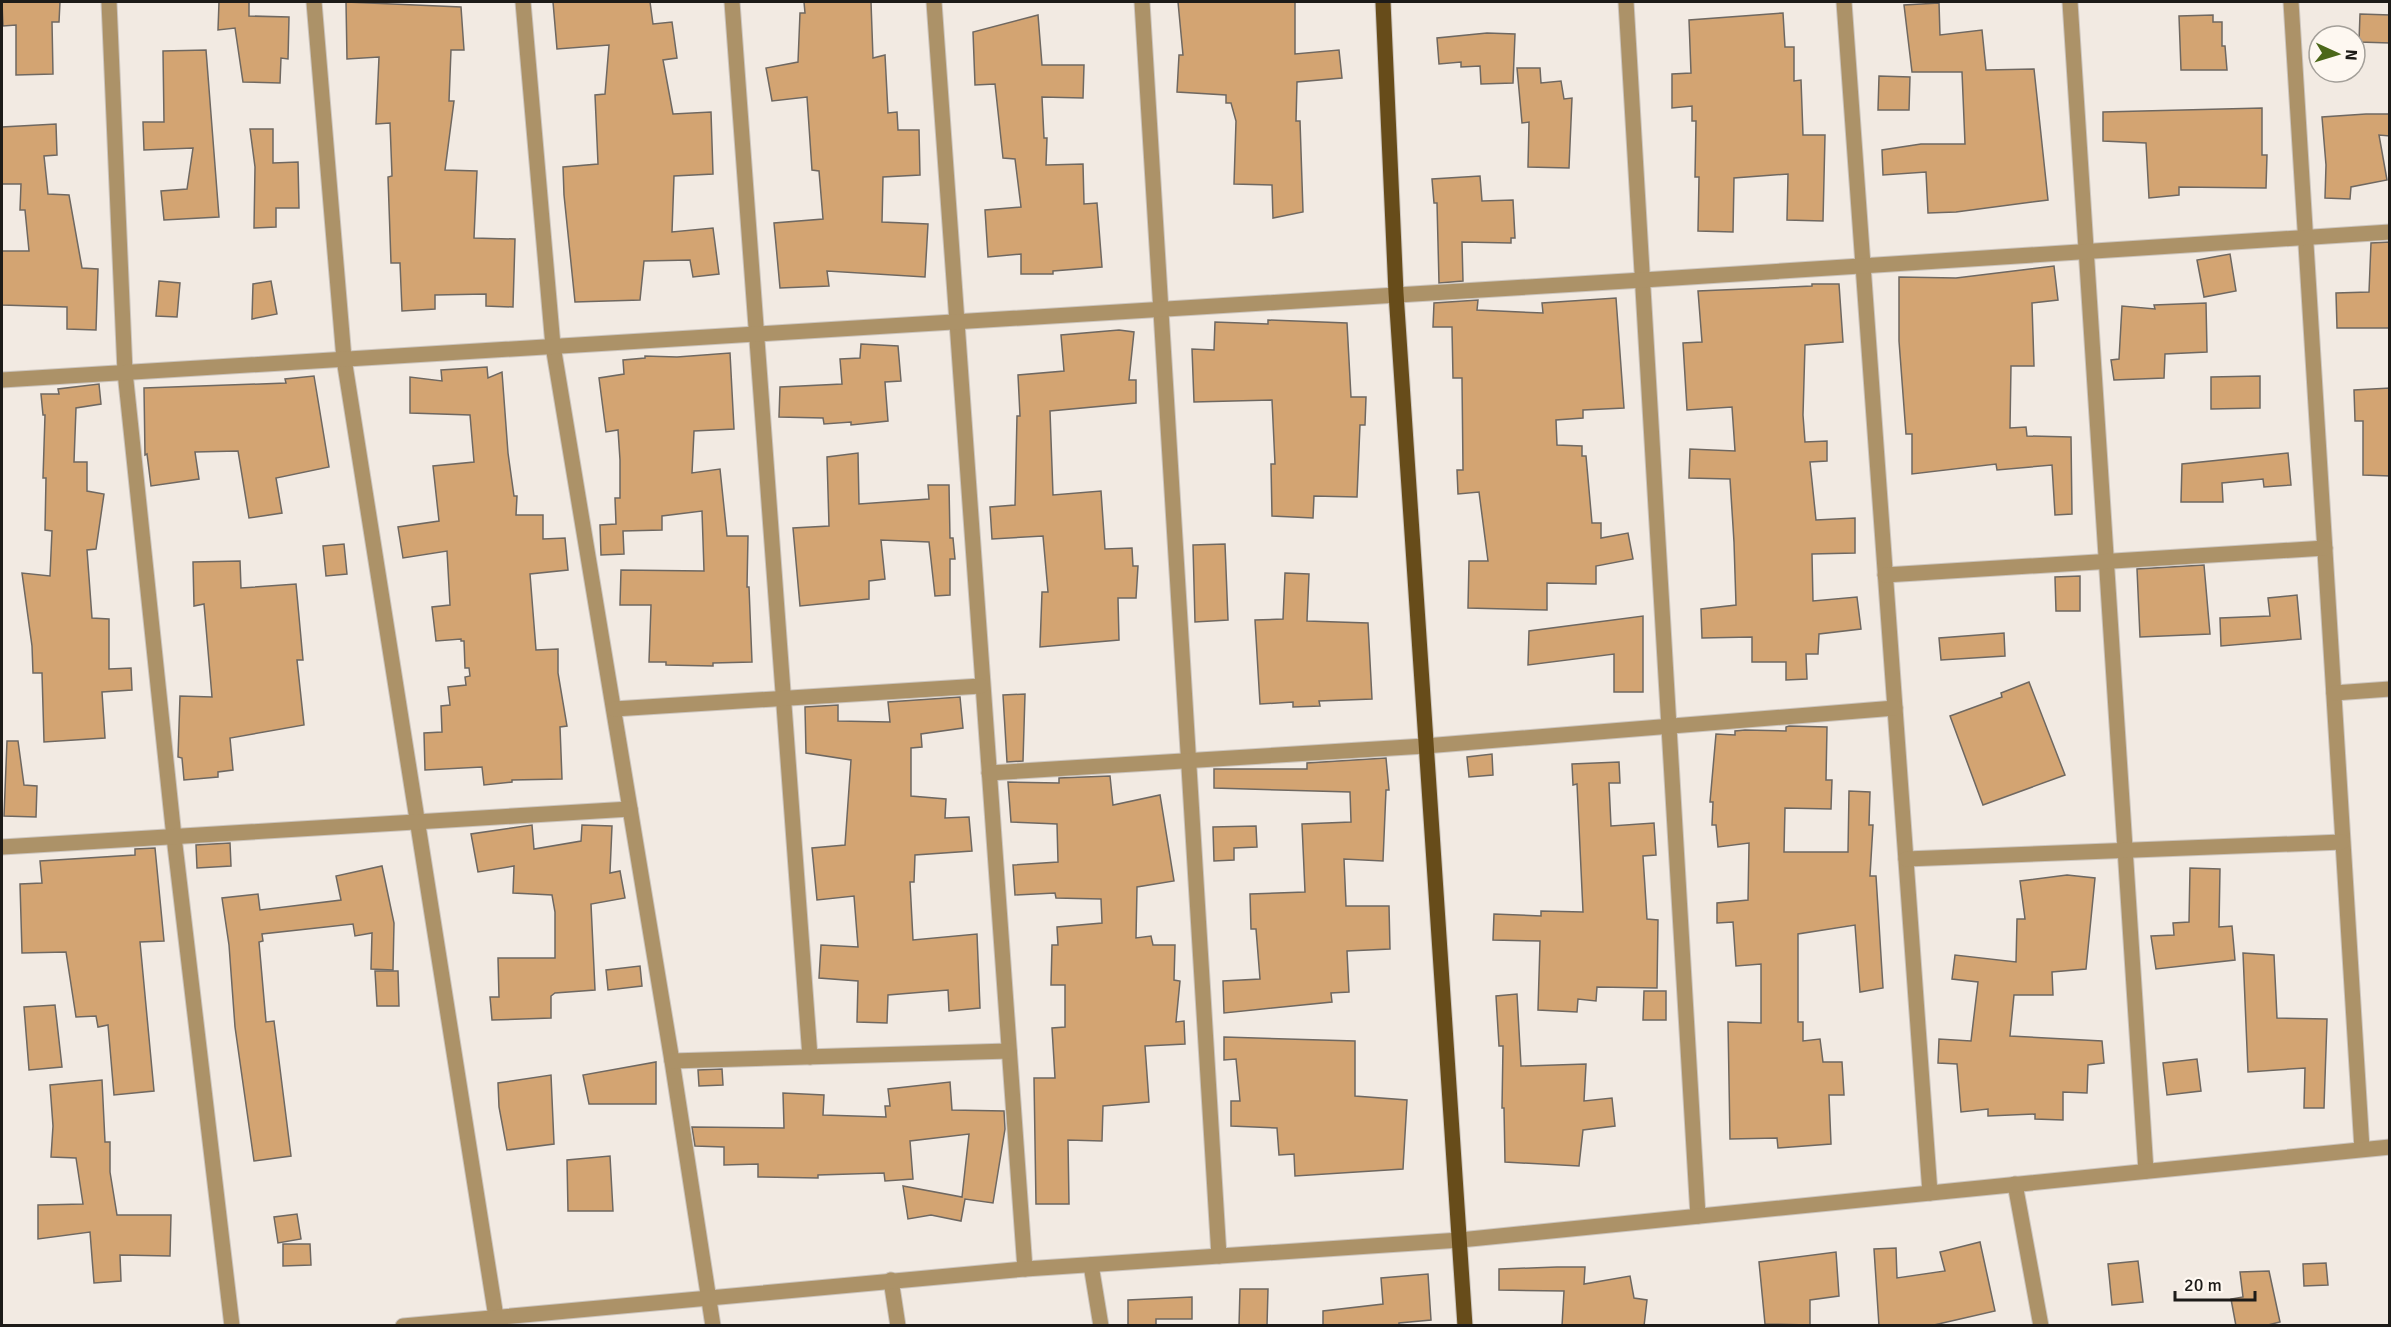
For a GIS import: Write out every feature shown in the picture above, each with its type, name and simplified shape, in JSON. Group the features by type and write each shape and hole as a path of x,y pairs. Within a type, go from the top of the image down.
{"main road":[{"path":"1383,2 1396,293 1465,1326"}],"street":[{"path":"110,2 125,372 174,837 232,1326"},
{"path":"314,2 344,358 497,1321"},
{"path":"523,2 553,345 672,1061 713,1326"},
{"path":"732,2 810,1056"},
{"path":"934,2 981,686 1025,1269"},
{"path":"1142,2 1219,1256"},
{"path":"1626,2 1698,1216"},
{"path":"1844,2 1929,1193"},
{"path":"2070,2 2146,1171"},
{"path":"2291,2 2362,1149"},
{"path":"2,380 2390,232"},
{"path":"1885,574 2325,548"},
{"path":"614,709 981,686"},
{"path":"2334,693 2390,689"},
{"path":"989,773 1425,746 1895,708"},
{"path":"2,847 630,809"},
{"path":"1906,859 2342,842"},
{"path":"672,1061 1009,1051"},
{"path":"403,1326 497,1321 709,1297 1025,1269 1460,1240 2390,1147"},
{"path":"2015,1184 2041,1326"},
{"path":"1091,1265 1101,1326"},
{"path":"891,1280 898,1326"}],"building":[{"path":"2,2 60,2 59,22 52,22 53,74 16,75 16,25 3,26"},
{"path":"219,2 249,2 249,16 289,17 288,59 281,58 280,83 243,82 235,28 218,30"},
{"path":"346,2 461,7 464,50 451,50 449,101 454,101 445,170 477,171 474,238 515,239 513,307 486,306 486,294 435,295 435,309 402,311 400,263 391,263 388,177 392,176 390,123 376,124 379,57 347,59"},
{"path":"553,2 650,2 653,24 672,22 677,58 663,60 673,114 711,112 713,174 674,176 672,232 713,228 719,274 693,277 690,260 644,261 640,300 575,302 563,167 598,164 595,95 605,94 609,45 557,49"},
{"path":"804,2 871,2 873,58 885,55 888,113 897,112 898,130 919,130 920,175 883,177 882,222 928,224 925,277 827,271 829,286 780,288 774,223 823,219 819,171 812,170 807,97 772,101 766,68 798,62 800,13 805,13"},
{"path":"1178,2 1295,2 1295,54 1339,50 1342,78 1297,82 1296,121 1300,121 1303,212 1273,218 1272,185 1234,184 1236,121 1231,103 1226,103 1226,95 1177,92 1179,55 1183,55"},
{"path":"1939,3 1940,35 1982,30 1986,70 2034,69 2048,200 1956,212 1928,213 1926,172 1883,175 1882,150 1921,144 1965,144 1962,72 1912,72 1904,5"},
{"path":"1783,13 1785,47 1794,47 1794,81 1801,80 1803,135 1825,135 1823,221 1787,220 1788,174 1734,178 1733,232 1698,231 1699,177 1695,177 1696,121 1692,121 1692,106 1672,108 1672,74 1691,73 1689,20"},
{"path":"2360,14 2390,15 2390,43 2367,42 2367,24 2360,24"},
{"path":"1038,15 1042,65 1084,65 1083,98 1042,97 1044,138 1047,138 1046,165 1083,164 1084,204 1097,203 1102,267 1053,271 1053,274 1021,274 1021,254 988,257 985,210 1021,207 1015,159 1003,158 995,84 975,85 973,32"},
{"path":"2213,15 2213,22 2222,22 2222,46 2225,46 2227,70 2181,70 2179,16"},
{"path":"1487,33 1515,34 1513,83 1481,84 1480,66 1461,67 1461,62 1439,64 1437,38"},
{"path":"206,50 219,217 164,220 161,191 187,189 193,148 144,150 143,122 164,122 163,51"},
{"path":"1517,68 1540,68 1541,83 1561,81 1564,99 1572,98 1569,168 1528,167 1529,122 1522,123"},
{"path":"1879,76 1910,77 1909,110 1878,110"},
{"path":"2262,108 2262,155 2267,155 2266,188 2179,187 2179,195 2149,198 2146,143 2103,141 2103,112"},
{"path":"2390,114 2390,136 2379,135 2387,180 2351,187 2350,199 2325,198 2326,165 2322,117"},
{"path":"56,124 57,155 44,156 48,194 69,195 82,268 98,269 96,330 67,329 67,307 2,305 2,251 29,251 25,210 20,210 21,184 2,184 2,127"},
{"path":"250,129 273,129 273,163 298,162 299,208 276,208 276,227 254,228 255,167"},
{"path":"1480,176 1482,201 1513,200 1515,238 1511,238 1511,243 1462,242 1463,281 1439,283 1437,203 1434,203 1432,179"},
{"path":"2390,242 2389,328 2337,328 2336,293 2369,292 2371,243"},
{"path":"2230,254 2236,291 2204,297 2197,260"},
{"path":"2054,266 2058,300 2032,303 2034,366 2011,366 2010,428 2026,427 2027,436 2071,437 2072,514 2055,515 2052,465 1997,470 1996,464 1912,474 1912,434 1906,434 1899,341 1899,277 1956,278"},
{"path":"159,281 180,283 177,317 156,316"},
{"path":"271,281 277,314 252,319 253,284"},
{"path":"1812,284 1839,284 1843,342 1805,345 1803,415 1805,442 1827,441 1827,461 1810,462 1816,520 1855,518 1855,553 1812,554 1813,601 1857,597 1861,629 1819,634 1818,654 1806,654 1807,679 1786,680 1786,662 1752,662 1752,637 1702,638 1701,609 1736,605 1730,479 1689,478 1690,449 1735,451 1732,407 1687,410 1683,343 1702,342 1698,291 1812,286"},
{"path":"1616,298 1624,408 1583,410 1583,418 1556,420 1557,445 1582,446 1582,456 1586,456 1592,523 1601,523 1601,538 1628,533 1633,559 1596,566 1596,584 1547,583 1547,610 1468,608 1469,561 1488,561 1479,492 1458,494 1457,470 1463,470 1462,378 1453,378 1452,327 1433,327 1434,303 1478,300 1477,310 1543,313 1542,303"},
{"path":"2206,303 2207,352 2165,354 2164,378 2114,380 2111,360 2119,359 2122,306 2155,309 2154,305"},
{"path":"1268,320 1347,323 1351,397 1366,397 1365,425 1360,425 1357,497 1314,496 1313,518 1272,516 1271,464 1275,464 1272,400 1194,402 1192,349 1214,350 1215,322 1268,324"},
{"path":"1119,330 1134,332 1129,380 1136,380 1136,403 1050,411 1053,495 1101,491 1105,549 1132,548 1133,566 1138,566 1136,598 1118,598 1119,640 1040,647 1042,592 1048,592 1043,536 992,539 990,507 1015,505 1017,416 1020,416 1018,375 1064,371 1061,335"},
{"path":"861,344 898,346 901,381 885,382 888,421 851,425 851,422 824,424 823,418 779,417 780,387 842,384 840,359 860,358"},
{"path":"730,353 734,429 694,431 692,473 720,469 727,536 748,536 747,587 749,587 752,662 713,663 713,666 666,665 666,662 649,662 651,605 620,605 621,570 704,571 702,511 662,516 662,530 623,531 624,554 601,555 600,525 616,524 615,498 620,498 620,460 618,430 606,432 599,378 624,374 623,360 645,358 645,356 677,357"},
{"path":"487,367 488,378 502,372 508,453 514,496 517,496 516,515 543,515 543,539 565,538 568,570 530,574 536,650 558,649 558,673 567,726 560,727 562,779 512,780 512,782 484,785 482,767 425,770 424,733 442,732 441,706 450,705 448,687 466,685 465,677 470,676 469,668 465,668 464,641 461,639 436,641 432,607 450,605 447,551 403,558 398,527 439,521 433,466 474,462 470,415 410,413 410,377 442,381 441,370"},
{"path":"314,376 329,467 276,478 282,513 249,518 238,451 195,452 199,479 151,486 147,454 145,455 144,388 286,383 285,379"},
{"path":"2260,376 2260,408 2211,409 2211,377"},
{"path":"99,384 101,404 76,408 74,462 87,462 87,491 104,494 96,549 87,550 92,618 109,619 109,669 131,668 132,690 102,692 105,738 44,742 42,673 33,673 32,646 22,573 50,576 52,531 45,530 46,478 43,478 45,415 43,415 41,394 59,394 58,389"},
{"path":"2390,388 2390,476 2363,475 2363,421 2355,421 2354,390"},
{"path":"858,453 859,504 929,499 928,485 949,485 950,538 953,538 955,559 950,559 950,595 935,596 929,542 881,540 885,579 869,581 869,599 800,606 793,528 829,526 827,457"},
{"path":"2288,453 2291,485 2264,487 2263,479 2222,483 2223,502 2181,502 2182,464"},
{"path":"344,544 347,574 326,576 323,546"},
{"path":"1225,544 1228,620 1195,622 1193,545"},
{"path":"240,561 241,588 296,584 303,660 297,660 304,725 230,738 233,770 218,772 218,777 184,780 182,758 178,757 180,696 212,697 204,604 194,606 193,562"},
{"path":"2204,565 2210,634 2140,637 2137,569"},
{"path":"1285,573 1309,574 1307,621 1368,623 1372,699 1319,701 1320,706 1293,707 1293,702 1260,704 1255,620 1283,619"},
{"path":"2080,576 2080,611 2056,611 2055,577"},
{"path":"2297,595 2301,639 2221,646 2220,618 2270,616 2268,598"},
{"path":"1643,616 1643,692 1614,692 1614,654 1528,665 1529,631"},
{"path":"2004,633 2005,656 1941,660 1939,638"},
{"path":"2029,682 2065,775 1983,805 1950,716 2002,697 2001,693"},
{"path":"1025,694 1023,761 1007,762 1003,695"},
{"path":"960,697 963,728 921,734 922,747 911,748 911,796 946,799 945,818 969,817 972,851 915,855 914,882 910,882 913,940 977,934 980,1008 949,1011 948,990 888,995 887,1023 857,1022 858,981 819,978 821,945 858,947 854,896 817,900 812,848 845,845 851,760 806,753 805,707 838,705 838,721 890,722 888,702"},
{"path":"1786,727 1827,727 1826,780 1832,780 1831,809 1785,808 1784,852 1848,852 1849,791 1870,792 1869,825 1873,825 1870,876 1876,876 1883,988 1860,992 1855,925 1798,934 1798,1022 1803,1022 1803,1041 1820,1039 1823,1062 1842,1062 1844,1095 1829,1095 1831,1144 1778,1148 1777,1138 1730,1139 1728,1022 1761,1023 1761,964 1736,966 1733,922 1717,923 1717,903 1748,900 1749,843 1718,847 1716,825 1712,825 1713,802 1710,802 1716,734 1735,735 1735,731 1745,730 1786,731"},
{"path":"7,741 18,741 24,785 37,786 36,817 4,816"},
{"path":"1492,754 1493,775 1469,777 1467,757"},
{"path":"1386,758 1389,790 1386,790 1383,861 1344,859 1346,906 1389,906 1390,949 1347,951 1349,992 1331,993 1332,1002 1224,1013 1223,981 1260,979 1256,929 1251,929 1250,894 1305,892 1302,824 1351,822 1350,792 1214,788 1214,769 1307,769 1307,763"},
{"path":"1619,762 1620,783 1609,783 1611,826 1654,823 1656,855 1643,856 1647,919 1658,920 1657,988 1597,987 1596,1001 1578,999 1577,1012 1538,1010 1540,941 1493,940 1494,914 1541,916 1541,911 1583,912 1577,784 1573,785 1572,764"},
{"path":"1110,776 1113,805 1160,795 1174,881 1137,887 1136,938 1151,936 1153,945 1175,945 1174,980 1180,981 1176,1022 1184,1021 1185,1044 1145,1046 1149,1102 1103,1106 1102,1141 1068,1140 1069,1204 1036,1204 1034,1078 1055,1078 1052,1028 1065,1027 1065,985 1051,985 1052,945 1058,945 1057,927 1102,923 1101,899 1056,898 1055,893 1015,895 1013,865 1058,862 1057,824 1011,822 1008,782 1059,783 1059,778"},
{"path":"532,825 534,849 581,841 582,825 612,826 610,873 620,871 625,898 591,904 595,990 555,993 551,996 551,1018 492,1020 490,997 499,997 498,958 555,958 555,912 552,895 513,893 514,866 478,872 471,834"},
{"path":"1256,826 1257,847 1234,848 1234,860 1214,861 1213,827"},
{"path":"230,843 231,866 197,868 196,845"},
{"path":"155,848 164,941 140,942 154,1091 114,1095 108,1025 98,1027 96,1016 76,1017 66,952 22,953 20,884 42,883 40,861 135,855 135,849"},
{"path":"382,866 394,923 393,970 371,969 372,933 355,936 353,924 262,934 263,941 259,942 266,1022 274,1021 291,1156 254,1161 235,1027 229,945 222,898 258,894 260,910 341,900 336,876"},
{"path":"2190,868 2220,869 2219,927 2232,926 2235,960 2156,969 2151,936 2174,935 2173,923 2189,922"},
{"path":"2067,875 2095,878 2086,969 2052,972 2053,995 2014,995 2010,1036 2102,1041 2104,1063 2088,1065 2087,1093 2063,1092 2063,1120 2035,1119 2035,1114 1988,1116 1988,1109 1961,1112 1957,1064 1938,1063 1939,1039 1971,1041 1978,982 1952,979 1955,955 2016,962 2017,919 2025,919 2020,881"},
{"path":"2243,953 2274,955 2277,1018 2327,1019 2324,1108 2304,1108 2305,1068 2248,1072"},
{"path":"640,966 642,986 608,990 606,970"},
{"path":"375,971 398,971 399,1006 377,1006"},
{"path":"1644,991 1666,991 1666,1020 1643,1020"},
{"path":"1517,994 1521,1066 1586,1064 1584,1101 1612,1098 1615,1126 1583,1130 1579,1166 1505,1162 1504,1108 1502,1108 1503,1046 1499,1046 1496,996"},
{"path":"55,1005 62,1067 29,1070 24,1007"},
{"path":"1224,1037 1355,1041 1355,1096 1407,1100 1403,1169 1295,1176 1294,1154 1279,1155 1277,1128 1231,1126 1231,1101 1240,1101 1236,1059 1224,1060"},
{"path":"2197,1059 2201,1091 2167,1095 2163,1063"},
{"path":"656,1062 656,1104 589,1104 583,1075"},
{"path":"722,1069 723,1085 699,1086 698,1070"},
{"path":"551,1075 554,1144 507,1150 499,1107 498,1083"},
{"path":"102,1080 105,1142 110,1142 110,1172 117,1215 171,1215 170,1256 120,1255 121,1281 94,1283 90,1232 38,1239 38,1205 83,1204 76,1158 51,1157 53,1126 50,1085"},
{"path":"950,1082 952,1110 1004,1111 1005,1129 993,1203 965,1199 961,1221 931,1215 908,1219 903,1186 962,1197 969,1134 910,1141 913,1179 885,1181 884,1173 818,1175 818,1178 758,1177 758,1164 724,1165 724,1147 695,1146 692,1127 784,1128 783,1093 824,1095 823,1115 886,1117 885,1106 890,1106 888,1089"},
{"path":"610,1156 613,1211 568,1211 567,1160"},
{"path":"297,1214 301,1239 278,1243 274,1217"},
{"path":"1980,1242 1995,1311 1934,1325 1879,1326 1874,1249 1896,1248 1897,1278 1945,1271 1940,1252"},
{"path":"283,1244 310,1244 311,1265 283,1266"},
{"path":"1836,1252 1839,1296 1810,1300 1810,1325 1765,1324 1759,1262"},
{"path":"2138,1261 2143,1302 2112,1305 2108,1264"},
{"path":"2326,1263 2328,1285 2304,1286 2303,1264"},
{"path":"1585,1267 1584,1284 1630,1276 1634,1298 1647,1300 1644,1326 1562,1326 1564,1291 1499,1290 1499,1269"},
{"path":"2269,1271 2280,1322 2264,1326 2236,1326 2231,1299 2243,1297 2240,1272"},
{"path":"1428,1274 1431,1320 1399,1323 1399,1326 1323,1326 1323,1311 1383,1304 1381,1278"},
{"path":"1240,1289 1268,1289 1267,1326 1239,1326"},
{"path":"1192,1297 1192,1319 1156,1319 1156,1326 1128,1326 1128,1300"}]}
